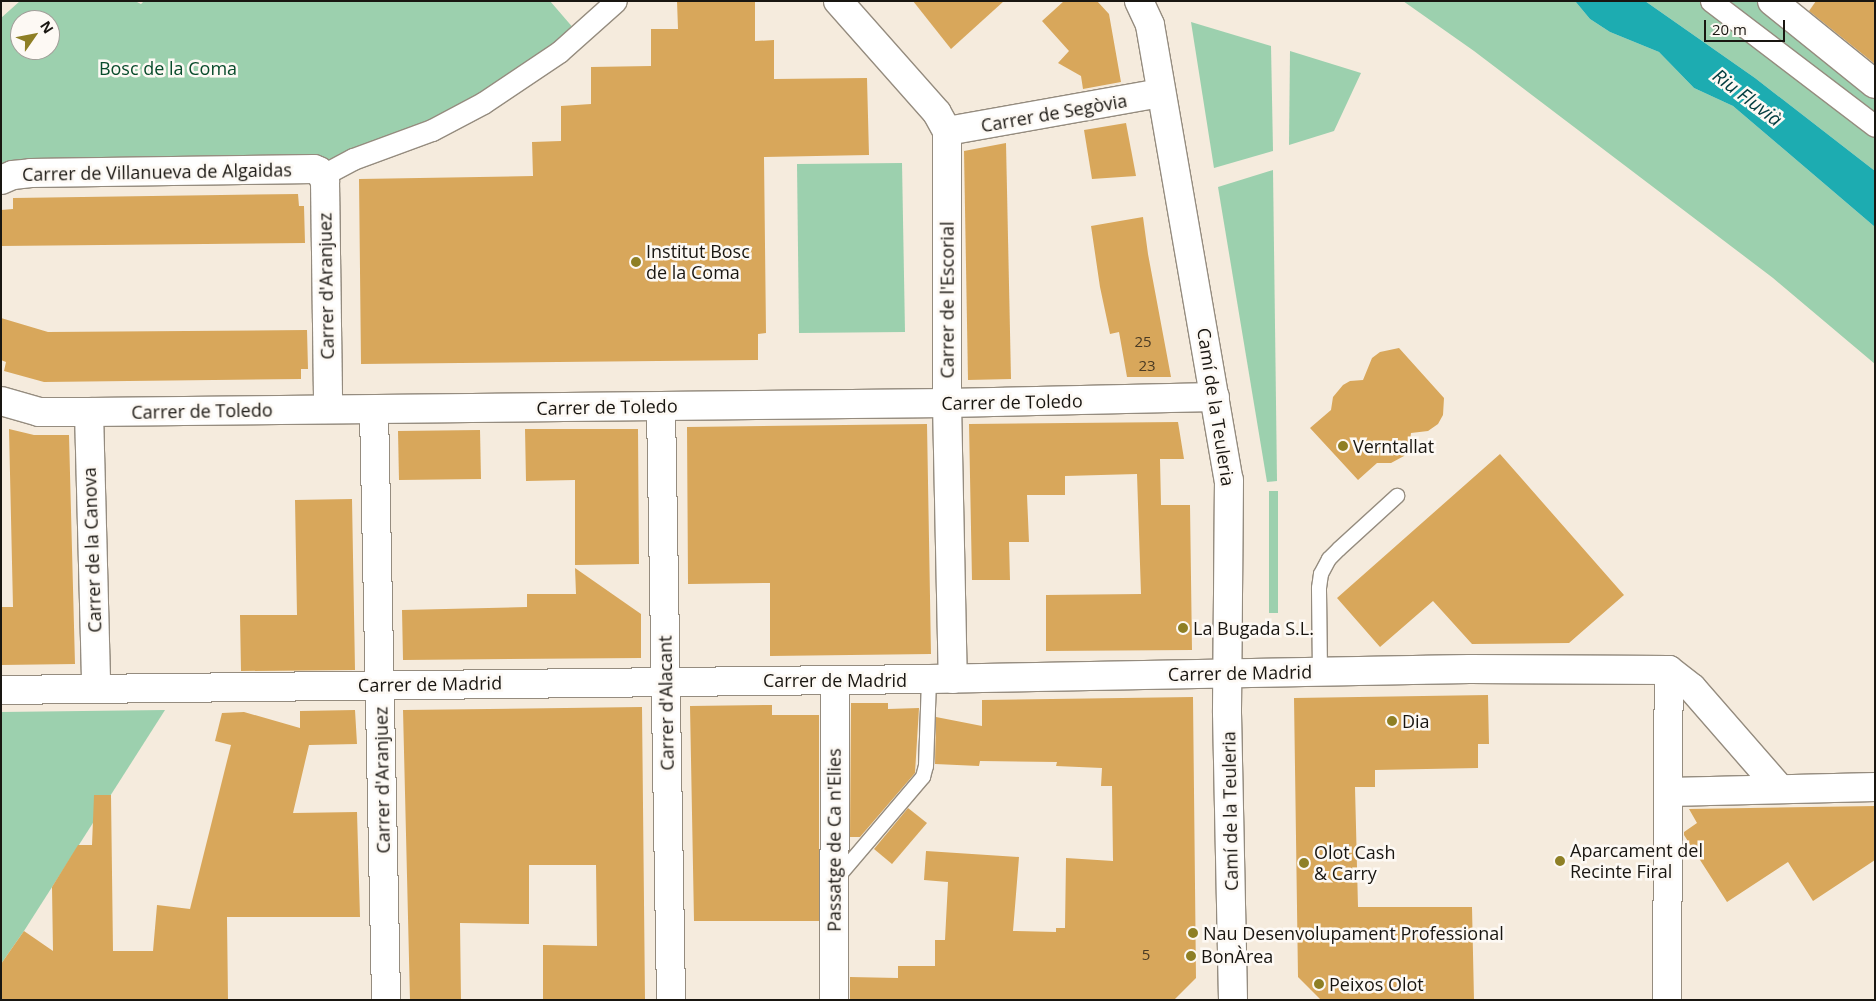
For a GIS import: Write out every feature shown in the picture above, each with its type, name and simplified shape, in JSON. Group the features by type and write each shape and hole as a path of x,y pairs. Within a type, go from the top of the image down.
{"street":[{"path":"318,172 432,130 483,103 559,52 616,1"},
{"path":"838,1 937,113 947,131"},
{"name":"Camí de la Teuleria","path":"1139,1 1150,25 1229,480 1229,674 1234,1000"},
{"path":"1711,1 1875,126"},
{"path":"1781,4 1875,84"},
{"name":"Carrer de Segòvia","path":"947,131 1161,94"},
{"name":"Carrer de l'Escorial","path":"941,679 948,403 947,131"},
{"name":"Carrer de Villanueva de Algaidas","path":"1,180 13,175 30,173 318,172"},
{"name":"Carrer d'Aranjuez","path":"318,172 325,181 328,409"},
{"name":"Carrer de Toledo","path":"1,401 40,412 89,412 661,407 1215,397"},
{"name":"Carrer d'Alacant","path":"661,407 671,1000"},
{"name":"Carrer d'Aranjuez","path":"374,410 386,1000"},
{"name":"Carrer de la Canova","path":"89,412 96,688"},
{"name":"Carrer de Madrid","path":"1,690 941,679 1470,668 1669,670"},
{"path":"1669,670 1692,688 1780,789"},
{"path":"1667,1000 1669,670"},
{"name":"Passatge de Ca n'Elies","path":"834,1000 835,680"},
{"path":"1668,792 1875,787"}],"lane":[{"path":"1320,672 1321,574 1329,559 1338,549 1397,496"},
{"path":"833,882 923,777 941,679"}],"green space":[{"name":"Bosc de la Coma","path":"20,1 135,1 141,4 144,1 550,1 575,30 448,116 343,156 329,159 30,161 1,166 1,18"},
{"path":"1403,1 1575,1 1590,19 1610,32 1659,52 1694,88 1733,106 1875,227 1875,364 1773,278 1474,51"},
{"path":"1645,1 1776,1 1875,79 1875,171 1755,78"},
{"path":"1191,22 1271,46 1273,151 1214,168"},
{"path":"1290,51 1361,73 1334,131 1289,145"},
{"path":"902,163 905,332 799,333 797,164"},
{"path":"1273,170 1277,481 1267,482 1218,187"},
{"path":"1269,491 1278,491 1278,613 1269,613"},
{"path":"165,710 24,931 1,964 1,712"}],"water":[{"name":"Riu Fluvià","path":"1575,1 1645,1 1755,78 1875,171 1875,227 1733,106 1694,88 1659,52 1610,32 1590,19"}],"building":[{"name":"Institut Bosc de la Coma","path":"677,1 755,1 755,41 774,40 774,79 867,78 869,155 764,157 766,333 758,334 758,360 361,364 359,179 533,176 532,142 561,141 561,106 591,104 591,67 651,66 651,29 678,29"},
{"path":"913,1 1004,1 951,49"},
{"path":"1064,1 1097,1 1109,14 1121,82 1083,89 1081,76 1058,63 1069,51 1042,21"},
{"path":"1816,1 1875,1 1875,64 1809,11"},
{"path":"1126,123 1136,176 1092,179 1084,130"},
{"path":"1006,143 1011,379 968,380 964,151"},
{"path":"298,194 299,206 304,206 305,243 1,246 1,210 13,209 13,198"},
{"path":"1143,217 1171,377 1127,377 1119,332 1110,334 1100,287 1091,226"},
{"path":"1,318 48,332 307,330 308,369 301,369 301,379 44,382 4,371 6,362 1,360"},
{"path":"1399,348 1444,398 1443,415 1438,424 1428,431 1411,433 1409,447 1404,456 1391,463 1377,463 1358,480 1310,428 1331,410 1333,397 1343,385 1350,381 1363,380 1372,358 1380,352"},
{"path":"1178,422 1184,459 1160,459 1161,505 1190,505 1192,650 1046,651 1046,595 1141,594 1137,474 1065,476 1065,495 1027,495 1029,542 1009,542 1010,580 972,580 969,424"},
{"path":"927,424 931,654 770,656 770,583 688,584 687,427"},
{"path":"9,429 34,435 69,435 75,664 1,665 1,607 13,607"},
{"path":"525,429 638,429 639,564 575,565 575,480 526,481"},
{"path":"480,430 481,479 399,480 398,431"},
{"path":"1500,454 1624,595 1569,643 1472,644 1433,601 1380,647 1337,598"},
{"path":"352,499 355,670 241,671 240,615 297,615 295,500"},
{"path":"575,568 641,614 641,658 403,660 402,610 527,607 527,594 576,594"},
{"path":"1488,695 1489,744 1478,744 1478,768 1375,770 1375,787 1355,787 1358,907 1472,907 1474,1000 1321,1000 1298,977 1294,698"},
{"path":"1193,697 1196,978 1174,1000 850,1000 850,977 898,978 898,966 935,966 935,940 945,940 948,882 924,880 926,851 1019,857 1013,931 1056,932 1056,928 1065,928 1066,858 1113,861 1112,786 1101,786 1102,768 1056,766 1057,762 980,761 979,766 935,764 936,717 982,726 982,700"},
{"path":"851,703 888,703 888,709 919,708 915,773 860,837 850,837"},
{"path":"772,705 772,715 819,715 819,921 694,921 690,706"},
{"path":"642,707 645,1000 543,1000 543,945 597,946 596,865 529,865 529,924 460,923 461,1000 410,1000 403,710"},
{"path":"355,710 357,744 309,745 293,813 357,812 360,917 227,917 228,1000 1,1000 1,964 24,931 53,951 52,887 78,845 92,845 94,795 111,795 113,951 153,951 157,905 190,909 231,745 215,741 222,713 244,712 300,728 300,711"},
{"path":"1875,806 1875,860 1813,901 1788,862 1727,902 1684,835 1684,832 1697,823 1689,809"},
{"path":"908,808 927,823 892,864 874,849"}],"place":[{"name":"Institut Bosc de la Coma","path":"636,262"},
{"name":"Verntallat","path":"1343,446"},
{"name":"La Bugada S.L.","path":"1183,628"},
{"name":"Dia","path":"1392,721"},
{"name":"Aparcament del Recinte Firal","path":"1560,861"},
{"name":"Olot Cash & Carry","path":"1304,863"},
{"name":"Nau Desenvolupament Professional","path":"1193,933"},
{"name":"BonÀrea","path":"1191,956"},
{"name":"Peixos Olot","path":"1319,984"}]}
